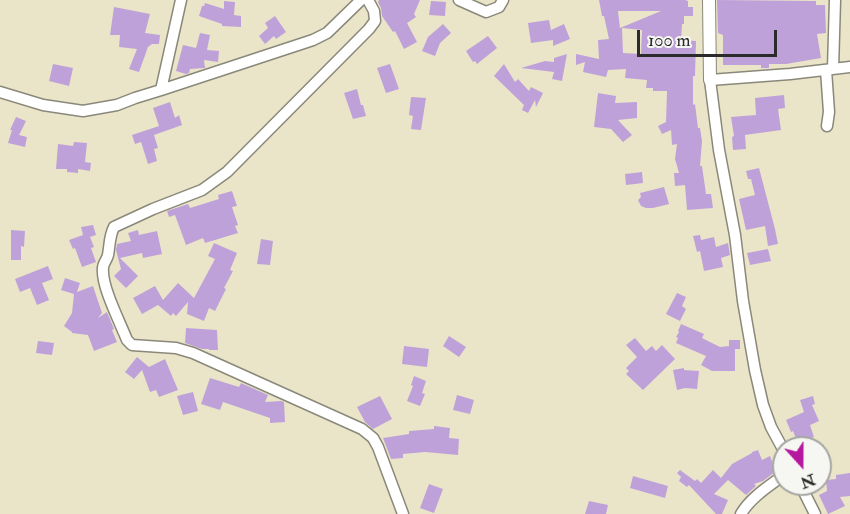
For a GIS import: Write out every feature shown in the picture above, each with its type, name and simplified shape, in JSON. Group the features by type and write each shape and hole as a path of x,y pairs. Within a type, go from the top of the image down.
{"street":[{"path":"161,90 181,0"},
{"path":"0,92 43,105 83,111 117,105 313,40 327,33 361,0"},
{"path":"368,0 374,11 375,21 369,29 227,172 202,190 153,209 114,228 109,240 108,258 103,266 103,277 127,340 132,345 176,348 193,353 362,429 373,438 378,447 403,514"},
{"path":"459,0 486,12 499,8 503,0"},
{"path":"710,0 710,80 719,150 735,235 755,370 763,405 776,436"},
{"path":"827,126 829,70 836,0"},
{"path":"710,80 850,67"},
{"path":"741,514 760,493 772,484"},
{"path":"806,496 815,514"}],"building":[{"path":"379,0 420,0 414,14 416,17 407,23 417,42 404,49 395,31 393,32 382,16"},
{"path":"599,0 685,0 688,1 688,7 693,7 693,16 684,16 681,40 696,41 693,105 695,104 702,141 700,166 702,166 706,194 711,194 713,208 687,210 685,185 675,186 674,173 679,173 675,159 677,144 672,145 671,130 662,134 658,126 666,122 667,91 653,91 653,88 646,88 647,80 625,78 626,69 608,70 606,77 583,72 585,62 576,65 576,54 599,59 598,40 609,39 604,16 602,16","holes":["618,11 661,11 620,28","622,28 642,30 641,54 623,53"]},
{"path":"717,0 816,1 816,5 825,5 826,33 817,34 821,58 786,64 769,64 769,68 761,68 761,65 723,65 723,35 718,33"},
{"path":"224,1 235,2 234,15 241,16 241,27 222,26 222,24 199,16 205,3 224,9"},
{"path":"431,1 446,2 445,16 429,15"},
{"path":"114,7 150,14 145,33 160,35 159,44 152,44 148,47 139,72 129,69 137,49 119,47 120,35 110,35"},
{"path":"275,16 286,32 276,39 274,36 265,44 259,36 268,28 265,23"},
{"path":"549,20 551,30 564,24 570,39 553,46 553,40 531,43 528,23"},
{"path":"443,24 451,33 440,43 435,56 422,51 428,37"},
{"path":"200,33 210,35 207,50 219,51 218,62 204,60 205,68 190,69 186,74 176,71 183,45 196,48"},
{"path":"488,36 497,48 477,64 466,51"},
{"path":"567,54 562,81 552,79 554,72 521,68 545,61 554,62 554,58"},
{"path":"53,64 73,68 69,86 49,81"},
{"path":"390,64 399,89 386,93 377,68"},
{"path":"504,64 515,82 518,79 529,91 531,87 543,93 536,107 535,100 528,113 522,110 524,105 494,76"},
{"path":"357,89 366,116 353,119 344,93"},
{"path":"598,93 616,96 615,103 637,102 637,118 618,120 632,135 623,142 611,129 594,127"},
{"path":"784,95 785,108 778,109 781,130 745,135 746,149 733,150 732,137 734,136 731,117 756,115 755,98"},
{"path":"411,97 426,98 421,130 411,129 413,116 409,115"},
{"path":"170,102 175,118 179,115 182,125 154,135 158,148 154,149 157,161 148,164 141,142 135,144 132,135 159,126 153,108"},
{"path":"16,117 26,121 19,135 27,137 25,147 8,143 12,130 10,130"},
{"path":"74,142 87,143 85,162 91,163 90,171 78,169 78,173 67,172 67,169 56,169 58,144 73,146"},
{"path":"759,168 778,244 768,246 765,226 746,230 739,199 755,195 751,179 748,179 746,171"},
{"path":"642,172 643,183 626,185 625,174"},
{"path":"664,187 669,204 653,208 641,206 638,200 641,197 640,193"},
{"path":"232,191 237,206 232,207 238,233 205,243 203,238 186,245 175,215 169,217 167,211 188,204 190,208 219,199 218,195"},
{"path":"93,225 96,235 90,237 96,262 82,267 75,248 73,249 69,240 83,235 81,227"},
{"path":"11,230 25,231 24,247 21,246 21,260 11,260"},
{"path":"138,230 139,235 157,231 162,254 143,258 142,253 120,258 138,276 126,288 114,276 121,269 116,250 117,244 131,241 128,233"},
{"path":"700,235 701,240 714,237 716,247 728,243 730,255 721,258 723,267 704,271 700,251 697,252 693,236"},
{"path":"261,239 273,241 270,265 257,264"},
{"path":"214,243 237,253 230,270 233,271 215,311 209,308 204,321 187,314 188,302 176,316 173,313 171,316 158,305 142,314 133,298 155,286 163,300 178,283 194,298 215,259 208,256"},
{"path":"768,249 771,261 750,265 747,253"},
{"path":"48,266 53,279 42,283 49,300 37,305 30,288 20,292 15,279"},
{"path":"65,278 80,283 77,292 93,286 102,313 98,318 107,312 117,342 94,351 88,335 72,333 64,326 72,313 74,294 61,290"},
{"path":"677,293 686,297 682,306 686,309 680,321 666,314"},
{"path":"681,324 704,334 702,338 720,347 729,346 729,340 740,340 740,349 735,349 735,371 712,371 701,365 706,356 676,343"},
{"path":"186,328 217,330 218,350 202,349 185,343"},
{"path":"449,336 466,347 459,357 443,346"},
{"path":"635,338 646,351 652,346 656,351 662,345 675,359 643,390 626,374 629,371 626,368 637,357 626,345"},
{"path":"38,341 54,343 52,355 36,353"},
{"path":"404,346 429,349 427,367 402,364"},
{"path":"137,357 149,367 165,359 178,390 159,397 156,390 150,392 142,370 134,379 125,372"},
{"path":"684,368 684,370 699,371 697,389 677,390 673,370"},
{"path":"414,376 426,381 422,393 425,394 420,406 407,401"},
{"path":"210,378 239,387 241,383 268,395 265,402 284,402 285,422 270,423 270,418 223,402 220,410 201,404"},
{"path":"193,392 198,411 183,415 177,396"},
{"path":"457,395 474,400 470,414 453,410"},
{"path":"380,396 392,419 373,429 365,422 357,407"},
{"path":"813,396 815,404 812,405 819,421 810,425 814,436 795,436 786,420 804,412 800,400"},
{"path":"434,426 450,428 449,438 459,439 458,455 425,452 403,454 403,458 391,459 383,438 409,434 409,431 434,429"},
{"path":"758,450 762,460 770,456 772,474 754,484 756,486 746,495 728,480 714,494 728,500 722,514 716,514 689,485 687,487 679,481 681,477 677,473 680,470 701,483 713,470 721,478 732,464"},
{"path":"850,473 850,496 840,497 845,506 828,514 819,496 832,496 832,479 836,479 836,475"},
{"path":"633,476 668,486 665,498 630,488"},
{"path":"429,484 443,489 434,513 420,508"},
{"path":"589,501 608,505 606,514 585,514"}]}
